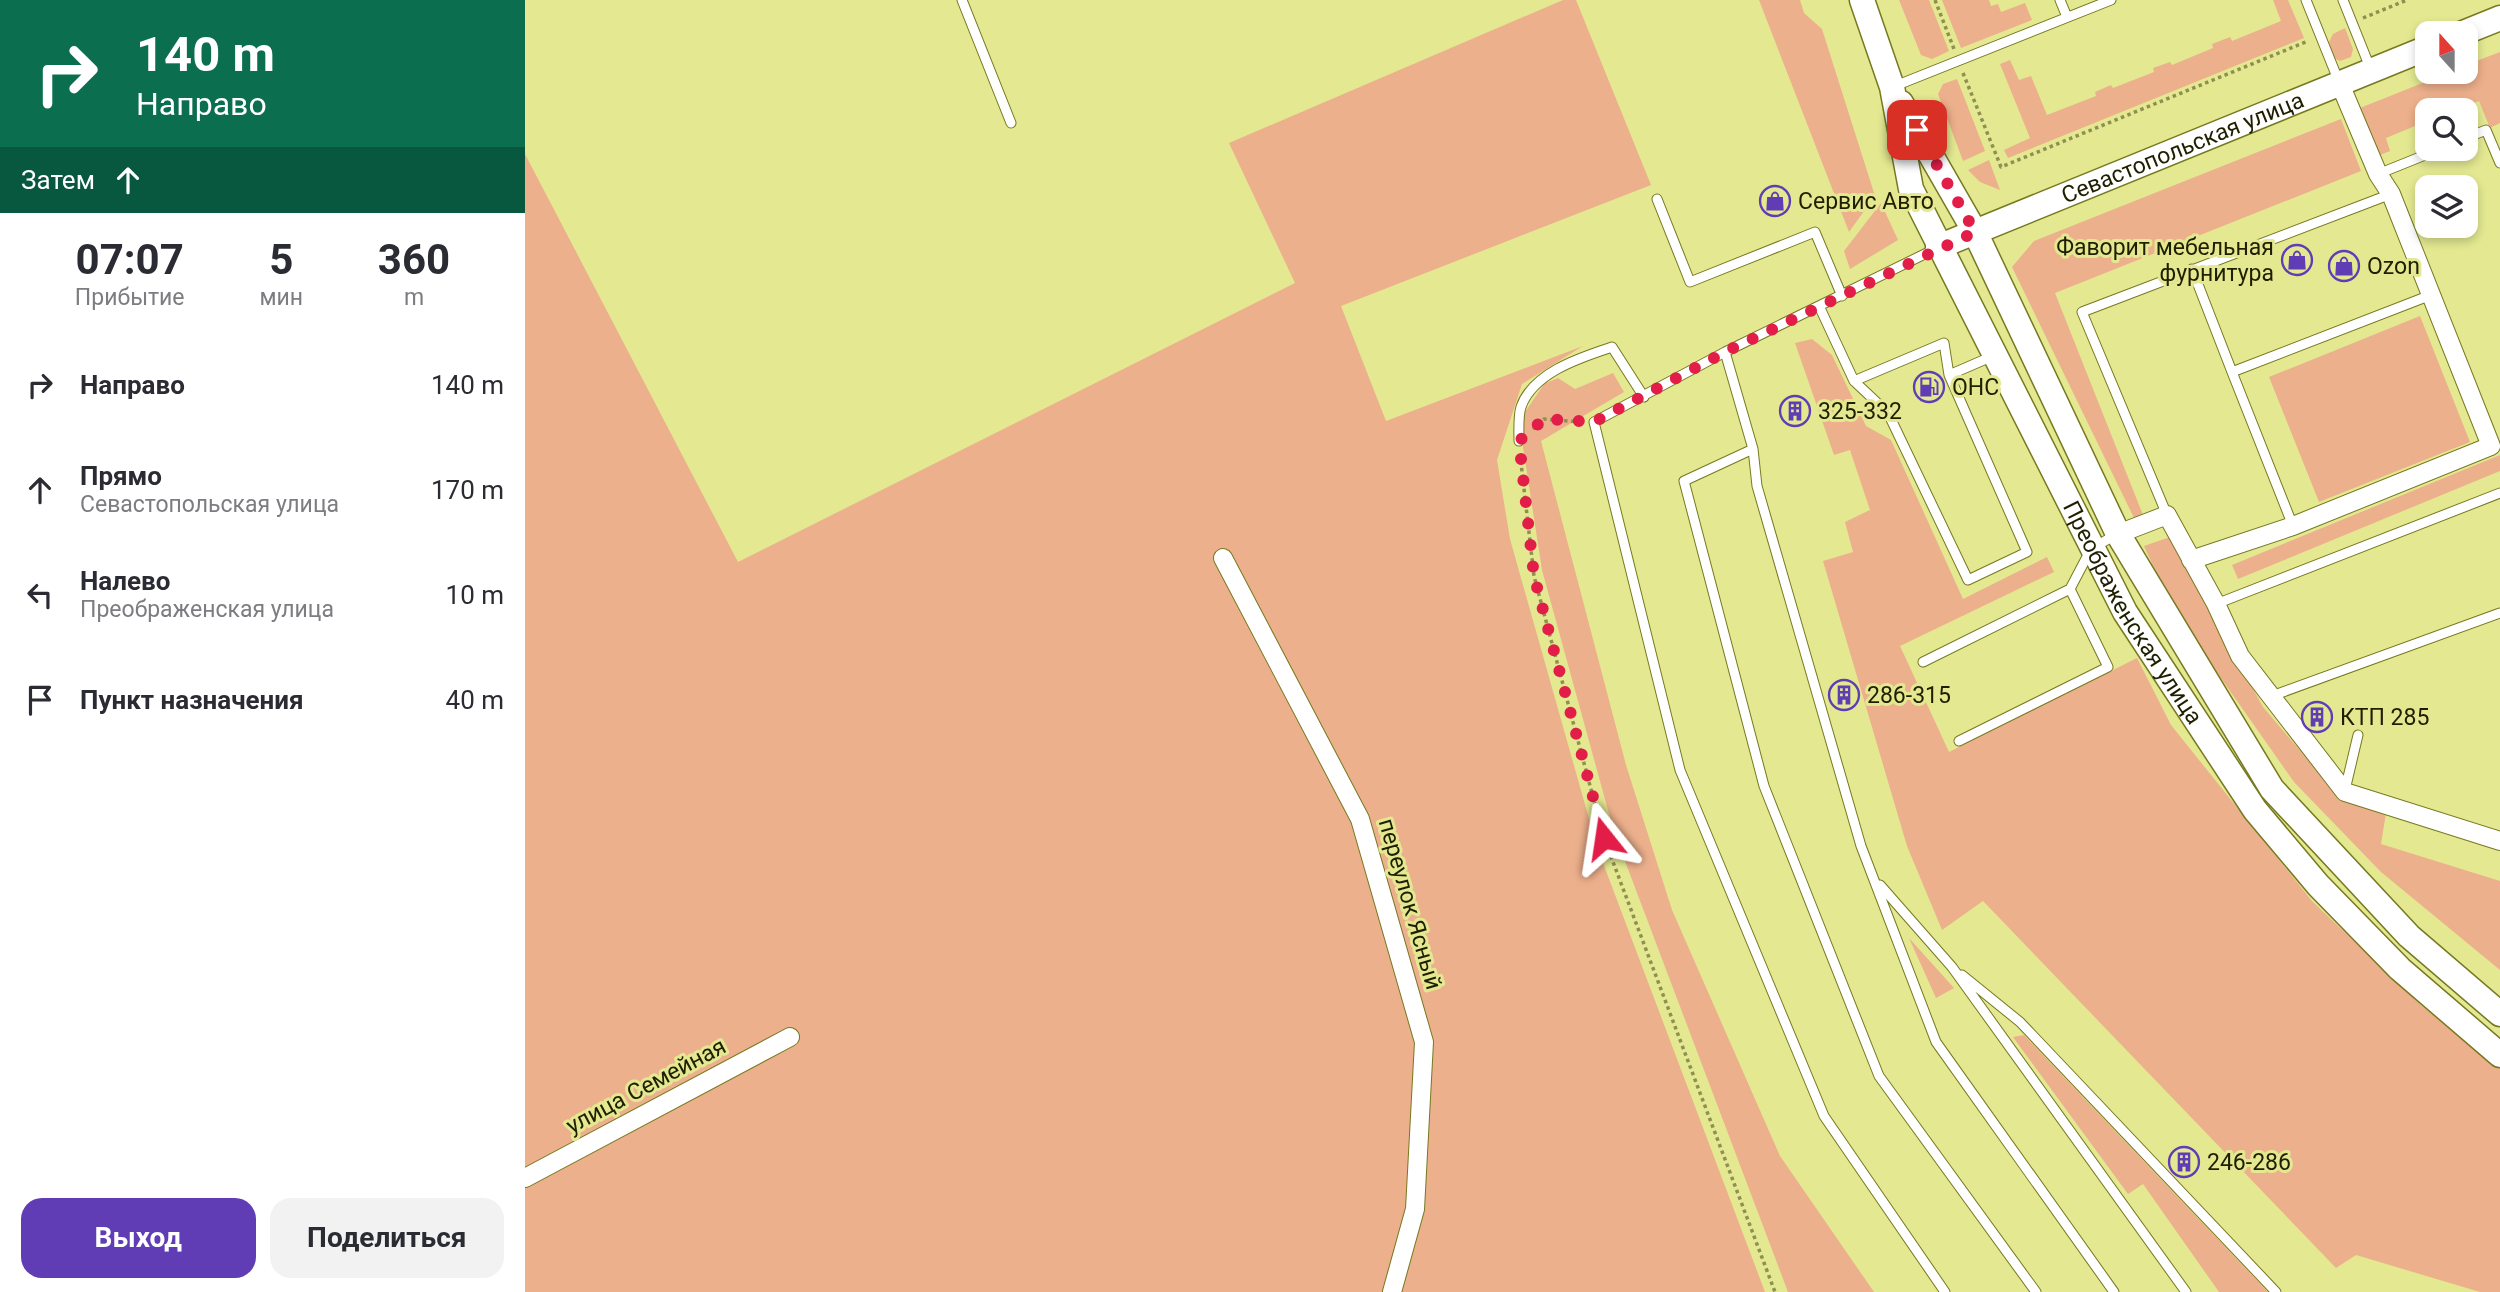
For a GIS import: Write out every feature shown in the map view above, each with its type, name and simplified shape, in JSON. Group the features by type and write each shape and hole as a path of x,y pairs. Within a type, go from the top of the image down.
{"main road":[{"name":"Преображенская улица","path":"1862,0 1892,87 1912,188 1938,247 2125,612 2255,810 2318,885 2400,969 2500,1055"},
{"path":"2478,27 2500,18"},
{"name":"Севастопольская улица","path":"1938,247 2415,53"},
{"name":"Преображенская улица","path":"1892,87 1975,232 2118,534 2272,789 2409,936 2500,1014"}],"street":[{"path":"2191,560 2293,526 2496,444 2431,295 2391,194 2378,174 2340,84"},
{"path":"2118,534 2167,515 2216,604 2240,656 2269,697 2345,792 2500,841"},
{"name":"переулок Ясный","path":"1223,558 1360,819 1425,1042 1415,1209 1392,1292"},
{"name":"улица Семейная","path":"525,1178 790,1037"}],"lane":[{"path":"962,0 1011,122"},
{"path":"2060,0 2067,17"},
{"path":"1892,87 2111,0"},
{"path":"2306,0 2340,84"},
{"path":"2343,0 2372,71"},
{"path":"2478,133 2486,130 2500,163"},
{"path":"2378,174 2415,159"},
{"path":"2167,515 2083,312 2391,194"},
{"path":"1657,199 1689,282 1815,232 1842,296"},
{"path":"1938,247 1725,352 1594,422 1680,770 1824,1116 1945,1292"},
{"path":"2192,269 2293,526"},
{"path":"2232,372 2431,295"},
{"path":"1819,307 1854,381 1888,413 1968,580 2027,552 1949,375 1944,343 1854,381"},
{"path":"1519,441 1521,406 1541,381 1566,363 1612,346 1644,397"},
{"path":"1725,352 1753,450 1757,486 1861,846 1935,1042 2114,1292"},
{"path":"1949,375 1994,356"},
{"path":"1753,450 1684,481 1764,786 1879,1076 2036,1292"},
{"path":"2216,604 2500,493"},
{"path":"1923,662 2070,589 2091,549 2118,534"},
{"path":"1959,741 2108,667 2070,589"},
{"path":"2269,697 2500,613"},
{"path":"2345,792 2358,735"},
{"path":"1876,880 1952,967 2186,1292"},
{"path":"1952,967 2020,1022 2276,1292"}],"path":[{"path":"1934,0 2001,167 2320,35"},
{"path":"2352,22 2407,0"},
{"path":"1594,422 1544,419 1519,441 1534,576 1604,838 1775,1292"}],"shaded area":[{"path":"1563,0 1576,0 1651,185 1341,306 1386,421 1583,346 1522,384 1497,460 1510,539 1597,847 1765,1292 525,1292 525,154 738,562 1295,283 1229,143"},
{"path":"1759,0 1800,0 1804,13 1822,29 1875,196 1849,232"},
{"path":"1899,0 1929,0 1949,51 1932,59 1921,55"},
{"path":"1942,0 1989,0 1991,6 1998,4 2001,12 2025,3 2032,20 1961,48"},
{"path":"2273,0 2288,0 2304,38 2008,158 2004,150 2030,138 2000,64 2010,60 2019,80 2031,76 2047,115 2096,96 2095,92 2111,85 2113,88 2154,72 2153,68 2170,62 2172,65 2213,48 2212,44 2230,37 2232,41 2281,21"},
{"path":"2345,28 2353,49 2351,57 2340,61 2334,58 2329,42 2333,34"},
{"path":"2500,52 2500,123 2490,128 2478,98 2415,98 2415,126 2386,138 2390,151 2375,157 2355,110 2420,84 2478,84 2478,60"},
{"path":"1957,79 1985,151 1963,161 1938,94 1943,84"},
{"path":"2341,119 2361,171 2055,293 2145,520 2136,522 2012,267 2034,241"},
{"path":"1989,160 2000,190 1980,182 1968,170"},
{"path":"1881,203 1898,240 1850,269 1844,251"},
{"path":"2420,316 2470,442 2319,502 2269,377"},
{"path":"1812,339 1832,355 1866,426 1891,440 1963,599 2047,557 2054,572 1900,646 1949,752 2137,658 2171,725 2312,901 2422,1006 2500,1067 2500,1292 2480,1292 2356,1255 2336,1268 1983,901 1942,930 1907,846 1823,561 1853,552 1845,522 1870,510 1850,450 1834,455 1795,343"},
{"path":"1613,373 1624,392 1541,441 1626,765 1672,910 1780,1156 1874,1292 1788,1292 1614,832 1542,570 1523,447 1523,415 1544,384 1558,378 1575,389"},
{"path":"2500,455 2500,471 2238,579 2232,565"},
{"path":"2170,537 2263,707 2342,800 2386,813 2381,844 2500,881 2500,970 2381,872 2294,782 2173,610 2144,546"},
{"path":"1909,938 1954,988 1936,998"},
{"path":"2024,1035 2268,1292 2219,1292 2143,1184 2128,1194 2013,1037"}],"place":[{"name":"Сервис Авто","path":"1775,201"},
{"name":"Фаворит мебельная фурнитура","path":"2297,260"},
{"name":"Ozon","path":"2344,266"},
{"name":"ОНС","path":"1929,387"},
{"name":"325-332","path":"1795,411"},
{"name":"286-315","path":"1844,695"},
{"name":"КТП 285","path":"2317,717"},
{"name":"246-286","path":"2184,1162"}],"route":[{"path":"1604,838 1534,576 1519,441 1544,419 1594,422 1725,352 1911,264 1938,247 1975,232 1917,130"}]}
